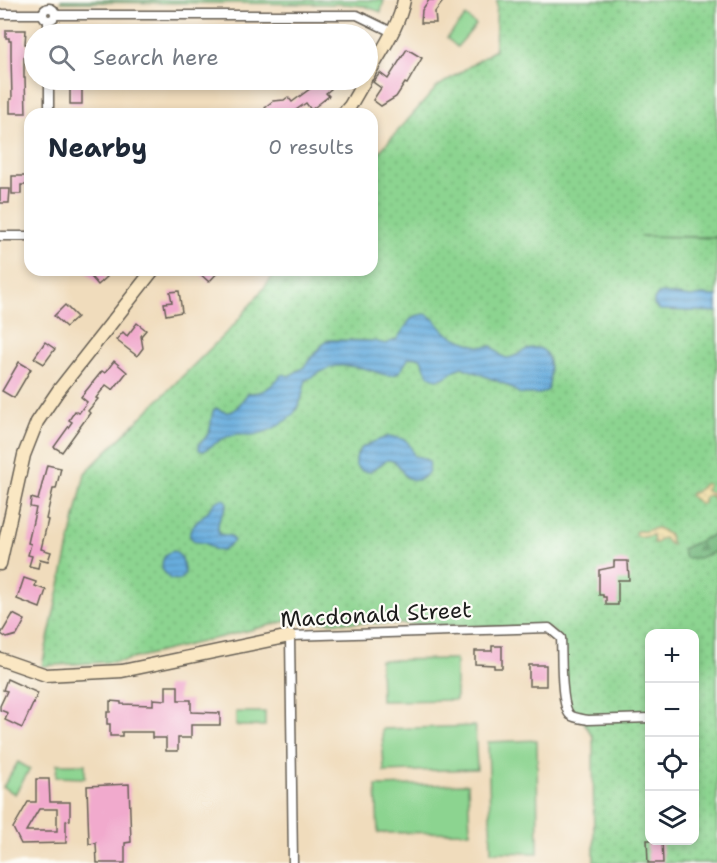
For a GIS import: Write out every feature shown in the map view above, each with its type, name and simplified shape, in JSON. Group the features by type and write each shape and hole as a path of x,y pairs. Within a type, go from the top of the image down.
{"main road":[{"path":"378,57 392,32 404,0"},
{"path":"348,108 359,90"},
{"path":"0,564 24,455 37,422 58,391 148,276"},
{"name":"Macdonald Street","path":"0,659 46,675 122,671 291,636"}],"street":[{"path":"0,14 49,11 357,15 376,24"},
{"path":"378,25 392,32"},
{"path":"49,90 49,108"},
{"path":"0,236 24,236"},
{"name":"Macdonald Street","path":"291,636 549,628 561,638 563,695 565,707 570,715 588,720 645,718"},
{"path":"291,636 293,863"}],"green space":[{"path":"61,0 384,0 381,12 364,6 346,4 61,2"},
{"path":"497,0 717,0 717,237 640,236 717,238 717,863 594,863 593,737 582,719 565,707 561,638 549,628 287,621 123,661 42,666 85,473 235,324 273,276 378,276 378,153 437,87 495,50"},
{"path":"466,16 476,25 457,47 447,38"},
{"path":"717,533 717,551 699,558 685,558 682,549"},
{"path":"456,659 456,700 381,701 380,660"},
{"path":"236,712 265,712 265,726 236,726"},
{"path":"475,726 477,769 384,772 382,729"},
{"path":"537,740 538,853 491,852 488,742"},
{"path":"18,762 30,769 15,794 3,787"},
{"path":"57,764 85,764 85,778 56,777"},
{"path":"468,784 470,832 378,833 376,786"}],"sand":[{"path":"705,483 708,485 706,490 708,492 717,492 717,503 709,495 704,497 704,503 701,504 690,496"},
{"path":"658,528 669,535 672,545 664,538 654,543 653,535 636,536 636,531"}],"water":[{"path":"658,294 691,297 717,296 717,312 660,310 654,305 654,300"},
{"path":"425,314 449,334 476,346 492,346 500,355 507,358 528,349 543,350 547,355 550,368 548,390 540,394 520,394 507,385 462,367 445,377 433,378 428,375 418,357 409,358 398,373 390,375 356,367 336,366 306,380 295,412 278,426 257,434 229,436 204,451 199,450 199,444 209,432 213,411 216,408 227,412 235,410 248,393 264,390 283,374 289,376 303,368 325,342 330,340 373,341 386,344 397,339 415,316"},
{"path":"389,436 406,441 414,456 429,461 429,470 424,477 417,480 408,478 394,461 390,460 370,472 362,471 356,466 356,459 361,449"},
{"path":"226,500 227,504 219,521 219,534 231,536 234,541 222,551 195,541 190,534 197,521 215,502"},
{"path":"174,551 182,558 185,574 179,580 170,579 162,569 164,557"}],"building":[{"path":"429,0 444,0 435,12 436,23 421,23 422,10"},
{"path":"6,30 24,30 26,108 24,113 10,113 10,99 12,99 11,41 6,38"},
{"path":"407,49 422,58 407,84 405,83 396,97 381,106 373,100 381,88 378,86 378,76 380,73 388,79"},
{"path":"70,90 82,90 82,104 70,104"},
{"path":"308,90 330,90 326,93 329,96 314,108 310,108 306,103 299,108 265,107 273,101 284,100 288,97 292,102"},
{"path":"12,176 24,176 21,194 12,194"},
{"path":"0,189 10,189 9,203 0,203"},
{"path":"90,276 107,277 98,285"},
{"path":"202,276 214,276 209,282"},
{"path":"179,291 182,312 166,315 164,303 172,302 170,292"},
{"path":"65,305 77,317 66,327 54,316"},
{"path":"137,323 146,330 141,336 143,348 137,356 116,340 123,332 127,336"},
{"path":"45,342 55,349 44,364 34,358"},
{"path":"114,361 127,372 113,390 106,385 88,411 90,413 62,452 54,447 72,422 69,420 75,411 79,413 87,402 81,397 102,371 105,373"},
{"path":"19,362 31,369 14,398 2,391"},
{"path":"47,465 61,468 56,489 53,489 41,549 51,552 48,561 40,559 38,568 29,566 32,556 28,555 31,544 28,543 36,508 30,507 31,498 38,500"},
{"path":"614,561 628,561 629,580 618,580 618,605 606,605 606,597 599,595 599,570 614,567"},
{"path":"24,578 36,582 35,586 46,590 40,608 17,599"},
{"path":"13,614 25,620 17,635 7,638 1,634"},
{"path":"492,646 502,646 502,668 475,664 475,651 492,651"},
{"path":"529,665 546,665 546,686 529,686"},
{"path":"7,679 38,693 22,728 5,720 8,713 0,710 7,691 3,690"},
{"path":"166,686 178,686 178,700 191,700 191,712 220,713 220,725 191,725 191,738 178,738 178,751 166,751 166,738 152,738 152,732 122,732 122,736 110,736 107,712 110,712 110,701 121,702 121,704 153,705 153,699 166,700"},
{"path":"36,779 49,779 50,802 70,802 70,820 66,821 66,843 21,844 13,828 28,802 36,802","holes":["39,809 57,809 57,831 26,831"]},
{"path":"129,784 131,842 125,843 125,863 97,863 96,843 89,844 87,786"},
{"path":"647,845 662,845 663,863 648,863"}]}
